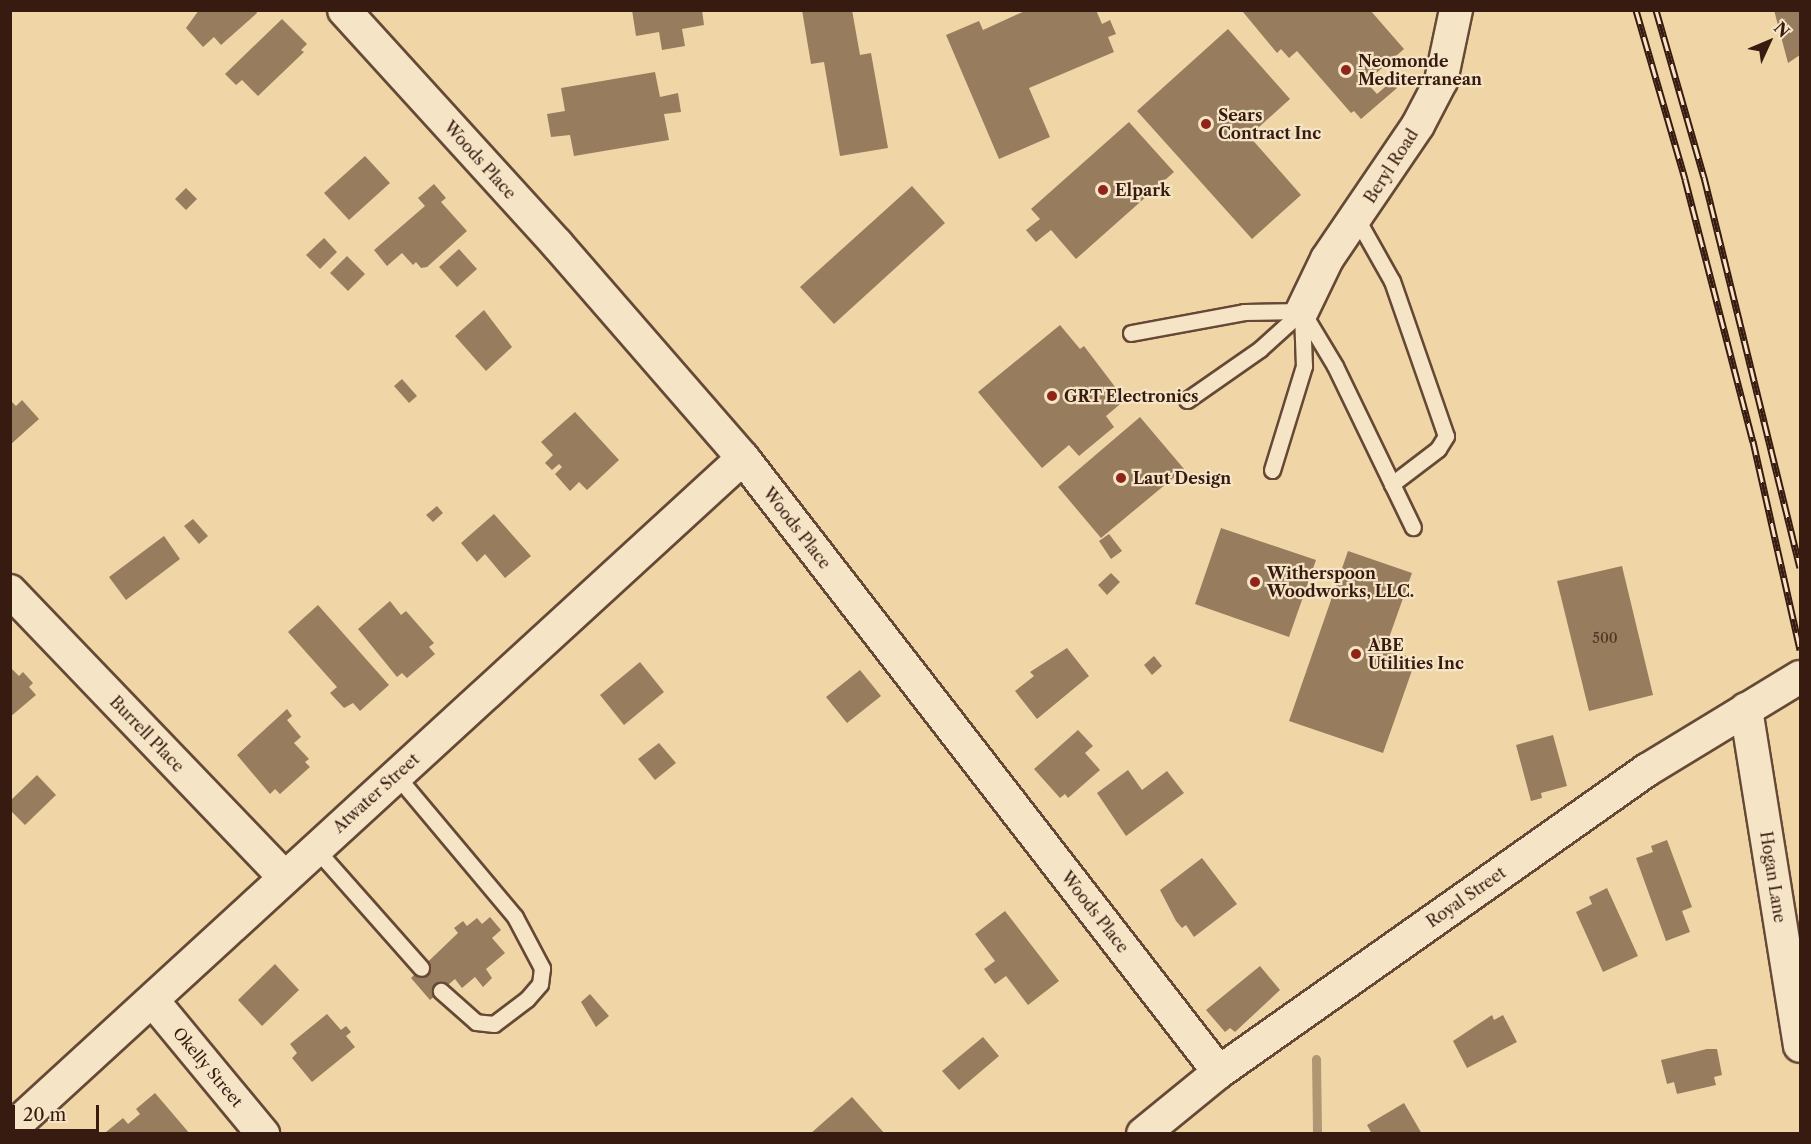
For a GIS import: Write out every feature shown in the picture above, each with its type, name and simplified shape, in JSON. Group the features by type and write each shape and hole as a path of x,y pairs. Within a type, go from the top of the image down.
{"street":[{"name":"Woods Place","path":"344,10 557,244 743,458 1220,1072"},
{"name":"Beryl Road","path":"1302,311 1327,259 1357,219 1418,125 1441,81 1456,10"},
{"name":"Atwater Street","path":"10,1130 153,1002 315,848 743,458"},
{"name":"Burrell Place","path":"10,591 284,877"},
{"name":"Royal Street","path":"1143,1134 1220,1072 1647,770 1800,677"},
{"name":"Hogan Lane","path":"1746,709 1800,1046"},
{"name":"Okelly Street","path":"153,1002 263,1134"}],"lane":[{"path":"1357,219 1392,281 1446,436 1438,449 1392,484"},
{"path":"1131,333 1244,312 1302,311"},
{"path":"1187,400 1260,349 1302,311"},
{"path":"1272,470 1304,366 1302,311"},
{"path":"1302,311 1335,366 1413,527"},
{"path":"396,775 515,917 542,968 540,984 527,999 494,1024 476,1022 441,991"},
{"path":"315,848 421,968"}],"building":[{"path":"199,10 256,10 257,13 221,45 214,37 203,47 186,28"},
{"path":"632,10 702,10 704,25 682,29 685,46 662,50 659,32 636,36"},
{"path":"802,10 852,10 860,55 871,53 888,148 840,156 824,62 811,64"},
{"path":"1027,10 1096,10 1102,24 1110,20 1116,34 1108,37 1114,52 1029,88 1050,137 999,159 946,35 979,21 983,30"},
{"name":"Neomonde Mediterranean","path":"1245,10 1370,10 1404,49 1366,82 1377,94 1391,82 1397,88 1361,119 1354,111 1351,113 1297,51 1289,58 1281,49 1277,53 1243,12"},
{"path":"1774,10 1800,10 1800,55 1788,63"},
{"path":"282,19 307,44 301,50 304,52 258,96 242,80 236,85 225,74"},
{"name":"Sears Contract Inc","path":"1228,29 1290,99 1249,136 1301,195 1252,239 1137,111"},
{"path":"655,72 660,97 678,93 681,112 664,114 669,140 574,156 570,135 551,137 547,114 565,111 561,88"},
{"name":"Elpark","path":"1129,122 1174,172 1076,259 1051,230 1036,242 1026,230 1040,219 1031,209"},
{"path":"365,156 390,183 349,220 324,193"},
{"path":"434,184 446,198 441,202 467,231 427,267 421,268 416,262 413,265 402,253 387,266 374,250 425,206 418,198"},
{"path":"912,186 945,223 834,324 800,287"},
{"path":"186,188 197,199 186,210 175,199"},
{"path":"324,238 337,252 320,269 306,255"},
{"path":"459,249 477,269 457,287 439,267"},
{"path":"347,256 365,274 348,291 330,273"},
{"path":"484,310 512,347 486,371 455,336"},
{"name":"GRT Electronics","path":"1060,325 1080,349 1084,346 1125,400 1106,416 1114,427 1079,456 1069,445 1042,468 978,392"},
{"path":"402,379 417,396 409,403 394,386"},
{"path":"10,400 16,406 22,400 39,419 10,445"},
{"path":"575,412 619,460 587,490 579,482 570,491 555,474 562,467 559,464 552,470 545,463 553,455 541,442"},
{"name":"Laut Design","path":"1140,417 1184,469 1101,538 1058,487"},
{"path":"437,506 443,513 433,522 426,515"},
{"path":"494,514 531,556 505,578 485,554 477,562 461,543"},
{"path":"193,519 208,536 199,544 184,526"},
{"name":"Witherspoon Woodworks, LLC.","path":"1221,528 1316,560 1289,637 1195,604"},
{"path":"1109,534 1122,551 1111,559 1099,541"},
{"path":"164,536 180,559 126,600 109,577"},
{"name":"ABE Utilities Inc","path":"1348,551 1412,573 1385,649 1416,659 1383,753 1289,721"},
{"path":"1622,566 1653,695 1589,711 1557,581"},
{"path":"1111,573 1120,582 1107,595 1098,585"},
{"path":"390,601 401,615 406,611 434,643 429,647 435,654 407,678 402,673 397,677 358,629"},
{"path":"318,605 389,685 360,711 353,703 344,708 330,693 337,687 288,632"},
{"path":"1067,648 1089,676 1037,719 1015,691 1034,676 1030,672"},
{"path":"1154,656 1162,666 1152,675 1144,665"},
{"path":"640,662 664,692 624,725 600,695"},
{"path":"10,667 19,676 23,672 33,683 29,687 36,695 10,717"},
{"path":"860,670 881,696 847,723 826,697"},
{"path":"287,709 292,716 287,720 301,737 294,743 309,759 305,762 310,767 280,794 275,789 270,794 237,755"},
{"path":"1078,730 1093,746 1085,753 1100,770 1068,798 1065,794 1060,798 1034,769"},
{"path":"1553,735 1567,786 1541,793 1542,798 1531,801 1516,745"},
{"path":"659,743 676,763 655,780 638,759"},
{"path":"1128,770 1142,790 1167,771 1184,793 1126,836 1097,793"},
{"path":"37,775 56,795 25,825 10,810 10,801"},
{"path":"1667,840 1692,907 1682,911 1690,932 1666,941 1636,858 1653,852 1651,846"},
{"path":"1202,858 1237,904 1194,937 1186,925 1182,928 1176,921 1160,890"},
{"path":"1607,888 1638,956 1603,972 1576,912 1592,904 1589,897"},
{"path":"1005,911 1059,981 1028,1005 1006,976 995,984 984,969 995,961 975,934"},
{"path":"490,917 501,930 492,938 505,953 486,969 492,978 483,987 475,977 462,988 455,979 430,1000 411,978 458,933 454,928 463,921 467,926 477,918 482,924"},
{"path":"275,964 299,990 262,1026 238,1000"},
{"path":"1260,966 1280,990 1235,1032 1230,1028 1225,1032 1206,1010"},
{"path":"590,994 609,1016 596,1027 581,1002"},
{"path":"327,1014 341,1030 346,1026 351,1032 346,1036 355,1047 312,1082 292,1058 297,1053 290,1044"},
{"path":"1492,1015 1494,1020 1503,1015 1517,1042 1467,1068 1453,1041"},
{"path":"983,1037 999,1056 959,1090 942,1071"},
{"path":"1707,1049 1717,1049 1722,1075 1714,1077 1716,1085 1677,1094 1674,1082 1667,1084 1661,1060"},
{"path":"155,1093 190,1134 106,1132 123,1118 128,1124 140,1114 136,1109"},
{"path":"852,1097 885,1134 810,1134"},
{"path":"1404,1103 1422,1134 1372,1134 1367,1125"}],"waterway":[{"path":"1316,1059 1317,1134"}],"railway":[{"path":"1636,10 1685,179 1753,441 1800,650"},
{"path":"1656,10 1704,177 1800,567"}],"place":[{"name":"Neomonde Mediterranean","path":"1346,70"},
{"name":"Sears Contract Inc","path":"1206,124"},
{"name":"Elpark","path":"1103,190"},
{"name":"GRT Electronics","path":"1052,396"},
{"name":"Laut Design","path":"1121,478"},
{"name":"Witherspoon Woodworks, LLC.","path":"1255,582"},
{"name":"ABE Utilities Inc","path":"1356,654"}]}
